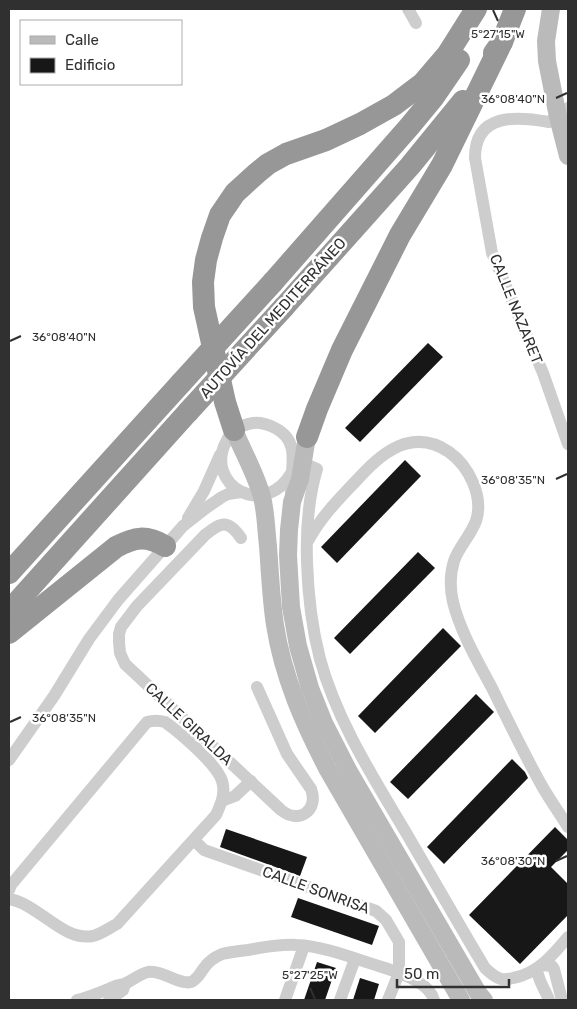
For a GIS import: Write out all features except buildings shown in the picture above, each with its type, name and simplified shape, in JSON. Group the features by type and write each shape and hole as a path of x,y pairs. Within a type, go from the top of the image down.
{"highway":[{"path":"234,430 225,402 204,307 203,282 206,260 220,215 235,193 268,164 286,154 326,140 360,124 394,105 423,84 447,56 476,9"},
{"name":"AUTOVÍA DEL MEDITERRÁNEO","path":"9,573 409,127 454,69 479,28 487,9"},
{"name":"AUTOVÍA DEL MEDITERRÁNEO","path":"9,611 410,166 463,101 502,42 516,9"},
{"path":"307,437 342,350 400,235 442,165 502,42"},
{"path":"9,633 116,547 127,541 139,538 153,540 165,546"}],"main road":[{"path":"551,9 546,41 547,61 563,113 568,156"},
{"path":"234,430 262,495 265,510 275,626 284,668 295,700 309,734 328,770 461,1000"},
{"path":"307,437 292,502 288,555 291,607 298,646 310,688 324,723 348,770 478,993 484,1000"}],"street":[{"path":"408,9 416,23"},
{"name":"CALLE NAZARET","path":"563,113 549,122 531,119 510,119 492,123 478,139 475,148 475,158 492,253 543,373 568,444"},
{"path":"183,526 204,491 226,441 234,430 255,423 267,424 278,429 286,437 300,471 308,516 308,585 320,659 347,728 367,766 485,968 493,975 503,980 524,976 540,967 568,937"},
{"path":"307,543 316,526 328,510 374,462 397,447 412,442 424,442 433,444 454,455 470,477 477,493 478,507 476,521 454,560 450,581 453,602 471,648 542,786 568,827"},
{"path":"222,452 221,462 229,482 246,494 262,495 274,490 300,471"},
{"path":"9,760 54,696 89,639 118,600 183,526 222,497 241,492"},
{"path":"288,555 308,516"},
{"name":"CALLE GIRALDA","path":"241,538 233,527 228,524 215,527 205,536 137,606 121,627 119,634 120,653 125,664 286,814 298,816 308,811 312,806 313,794 287,754 257,687"},
{"path":"9,890 147,722 153,720 165,722 206,757 218,772 224,791 216,815 117,924 104,932 92,936 68,933 37,912 17,901 9,900"},
{"path":"222,800 235,796 251,781"},
{"name":"CALLE SONRISA","path":"194,840 204,850 376,911 386,920 399,942 399,973"},
{"path":"78,1000 125,984 146,972 161,973 181,981 190,982 197,978 204,966 212,959 222,954 268,946 304,946 320,948 399,973 425,986 434,1000"},
{"path":"286,1000 304,946"},
{"path":"340,1000 355,959"},
{"path":"540,967 552,966 562,1000"},
{"path":"540,967 539,979 549,1000"},
{"path":"388,1000 399,973"},
{"path":"542,986 551,985 557,981"},
{"path":"109,1000 123,990 125,984"}]}
